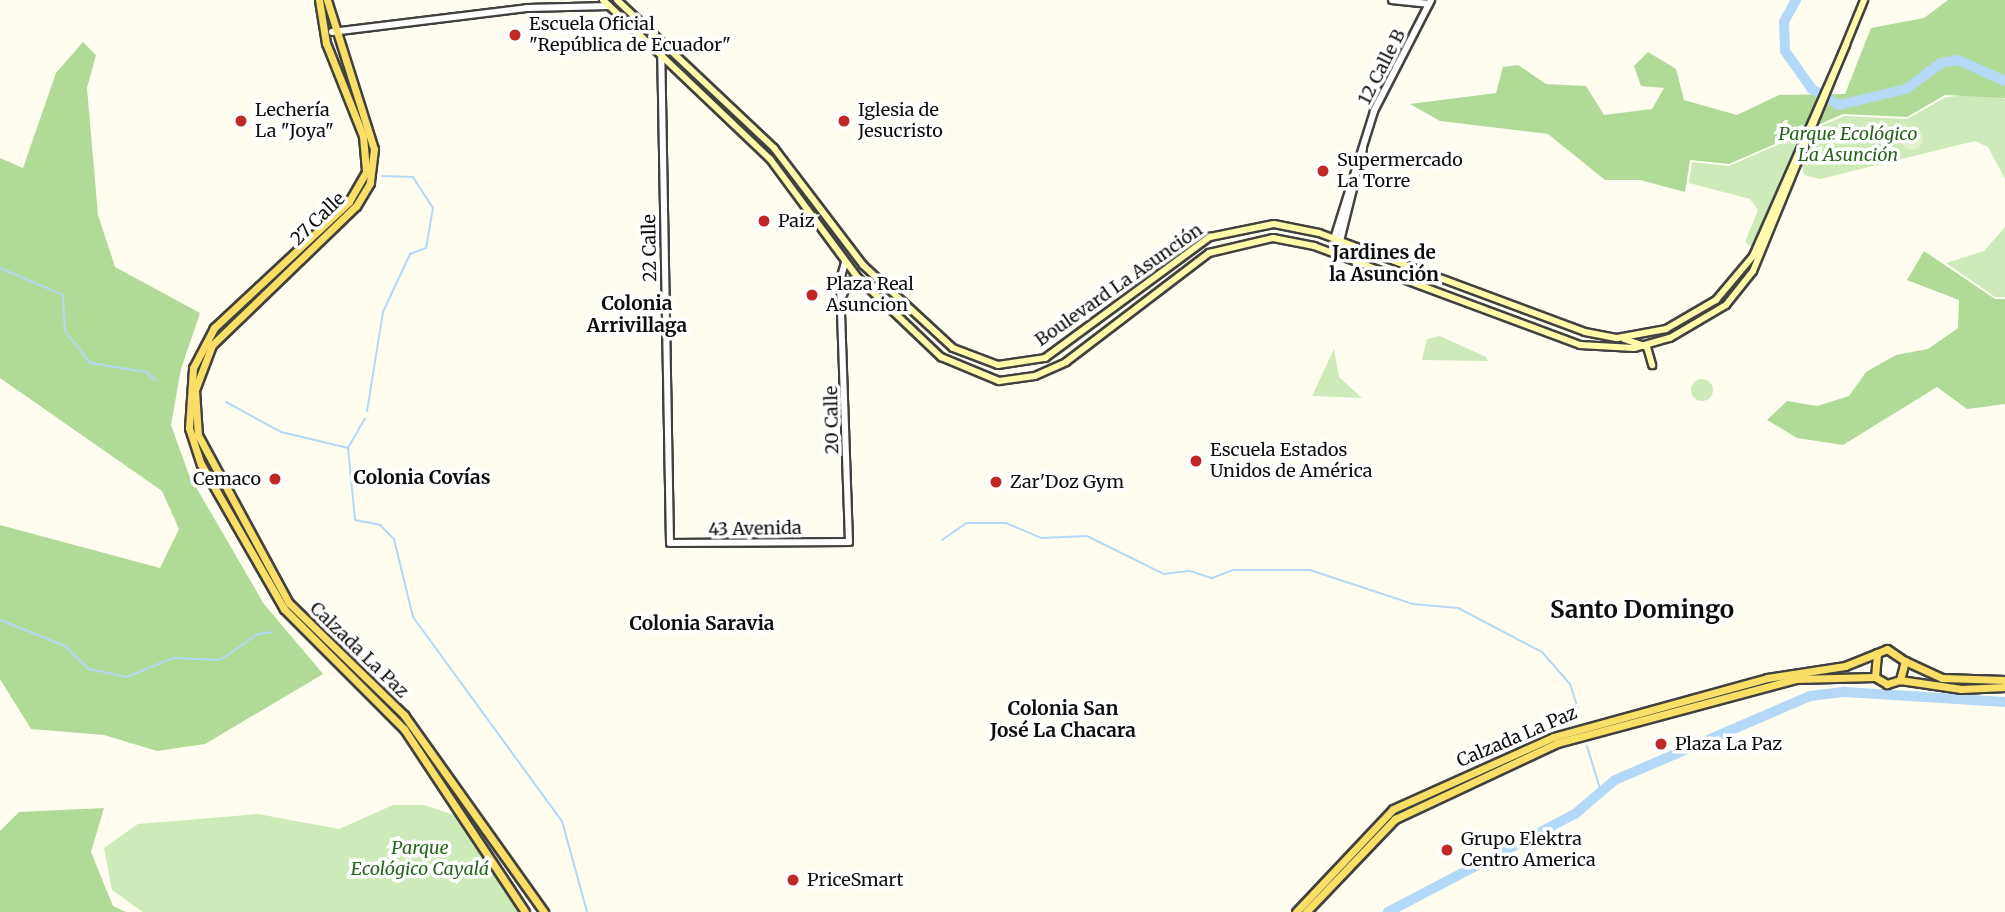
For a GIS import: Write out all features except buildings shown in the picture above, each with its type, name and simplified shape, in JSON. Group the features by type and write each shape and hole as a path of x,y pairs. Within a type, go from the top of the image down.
{"main road":[{"name":"27 Calle","path":"192,390 214,328 362,183 363,136 328,30 323,0"},
{"path":"323,0 328,30"},
{"path":"606,3 770,159 858,278 929,346 984,378 988,364 939,335 863,265 774,148 617,0"},
{"path":"1792,176 1864,0"},
{"name":"27 Calle","path":"192,390 222,331 345,217 370,183 374,149 344,65 328,30"},
{"name":"Boulevard La Asunción","path":"988,364 1045,358 1196,246 1227,231 1274,224 1337,240 1549,319 1616,338 1677,324 1736,281 1792,176"},
{"name":"Boulevard La Asunción","path":"984,378 1035,376 1094,341 1204,256 1273,238 1347,258 1544,332 1604,350 1647,347 1693,328 1736,296 1792,176"},
{"path":"1337,240 1347,258"},
{"path":"1196,246 1204,256"},
{"path":"845,262 863,265"},
{"path":"1395,277 1400,263"},
{"path":"1149,280 1158,292"},
{"path":"1736,281 1736,296"},
{"path":"1468,304 1473,291"},
{"path":"1544,332 1549,319"},
{"path":"1086,330 1094,341"},
{"path":"929,346 939,335"},
{"path":"1616,338 1647,347 1653,365"},
{"name":"Calzada La Paz","path":"192,390 189,428 201,464 284,609 404,729 524,912"},
{"name":"Calzada La Paz","path":"192,390 203,448 289,603 404,715 521,884 544,912"},
{"path":"2005,680 1942,678 1905,661 1892,649 1877,653 1875,677 1886,684 1900,680 1961,689 2005,687"},
{"name":"Calzada La Paz","path":"1296,912 1394,809 1553,737 1877,653"},
{"path":"1900,680 1905,661"},
{"name":"Calzada La Paz","path":"1306,912 1395,819 1566,739 1796,679 1875,677"},
{"path":"494,863 517,891 521,884"},
{"path":"516,899 526,899 538,912"}],"street":[{"path":"1392,0 1430,2"},
{"name":"12 Calle B","path":"1337,240 1374,111 1430,2"},
{"path":"328,30 527,8 606,3"},
{"name":"22 Calle","path":"661,42 666,538"},
{"name":"20 Calle","path":"845,262 842,297 849,542"},
{"path":"842,297 848,282 858,278"},
{"name":"43 Avenida","path":"666,538 680,545 849,542"}],"green space":[{"path":"1948,0 2005,0 2005,98 1945,95 1907,117 1843,114 1729,164 1690,160 1685,192 1640,180 1605,180 1548,134 1440,121 1410,104 1496,93 1503,67 1518,65 1546,84 1586,86 1604,115 1652,109 1664,88 1641,86 1634,66 1648,52 1676,69 1684,100 1737,115 1779,95 1845,94 1871,28 1924,18"},
{"path":"83,42 96,55 87,88 98,215 115,267 200,313 181,369 171,425 189,475 264,604 323,674 205,744 157,751 104,735 31,729 0,679 0,525 160,568 179,529 162,491 0,378 0,158 23,168 56,73"},
{"name":"Parque Ecológico La Asunción","path":"1986,94 2005,99 2005,179 1988,147 1975,141 1820,179 1804,175 1801,164 1792,161 1753,248 1745,242 1758,210 1750,199 1689,183 1692,162 1729,166 1844,116 1907,119 1946,97"},
{"path":"1912,128 1922,135 1923,139 1916,149 1912,150 1902,143 1901,139 1908,129"},
{"path":"2005,227 2005,297 1995,297 1946,263 1984,251"},
{"path":"1924,251 1995,299 2005,299 2005,404 1967,409 1937,387 1843,445 1797,438 1767,420 1787,401 1817,406 1849,396 1866,372 1896,355 1928,349 1958,328 1959,300 1907,280"},
{"path":"1440,336 1486,357 1488,361 1422,360 1427,339"},
{"path":"1334,349 1339,377 1362,398 1312,396"},
{"path":"1702,379 1710,382 1713,390 1710,398 1702,401 1694,398 1691,390 1694,382"},
{"name":"Parque Ecológico Cayalá","path":"393,805 424,805 457,816 520,912 143,912 112,890 104,848 138,824 258,814 339,829"},
{"path":"104,808 91,852 113,906 126,912 0,912 0,831 19,812"}],"waterway":[{"path":"1796,0 1784,22 1785,51 1812,89 1839,105 1906,89 1941,63 1958,60 2005,81"},
{"path":"367,411 383,312 410,254 426,248 433,208 413,177 382,176"},
{"path":"0,268 63,295 65,331 90,363 146,372 155,380"},
{"path":"226,402 281,432 348,448 355,520 380,525 394,539 413,617 562,821 587,912"},
{"path":"348,448 365,419"},
{"path":"942,540 966,523 1006,523 1041,538 1087,536 1164,574 1190,571 1212,578 1233,570 1310,570 1413,604 1458,608 1542,652 1570,684 1578,708"},
{"path":"0,620 65,646 89,669 127,677 173,658 220,660 258,634 273,632"},
{"path":"1388,912 1575,814 1615,780 1810,696 1845,692 2005,702"},
{"path":"1587,746 1602,795"}],"place":[{"name":"Escuela Oficial \"República de Ecuador\"","path":"515,35"},
{"name":"Lechería La \"Joya\"","path":"241,121"},
{"name":"Iglesia de Jesucristo","path":"844,121"},
{"name":"Supermercado La Torre","path":"1323,171"},
{"name":"Paiz","path":"764,221"},
{"name":"Plaza Real Asuncion","path":"812,295"},
{"name":"Escuela Estados Unidos de América","path":"1196,461"},
{"name":"Cemaco","path":"275,479"},
{"name":"Zar'Doz Gym","path":"996,482"},
{"name":"Plaza La Paz","path":"1661,744"},
{"name":"Grupo Elektra Centro America","path":"1447,850"},
{"name":"PriceSmart","path":"793,880"}],"district":[{"name":"Jardines de la Asunción","path":"1384,264"},
{"name":"Colonia Arrivillaga","path":"637,315"},
{"name":"Colonia Covías","path":"422,478"},
{"name":"Santo Domingo","path":"1642,610"},
{"name":"Colonia Saravia","path":"702,624"},
{"name":"Colonia San José La Chacara","path":"1063,720"}]}
